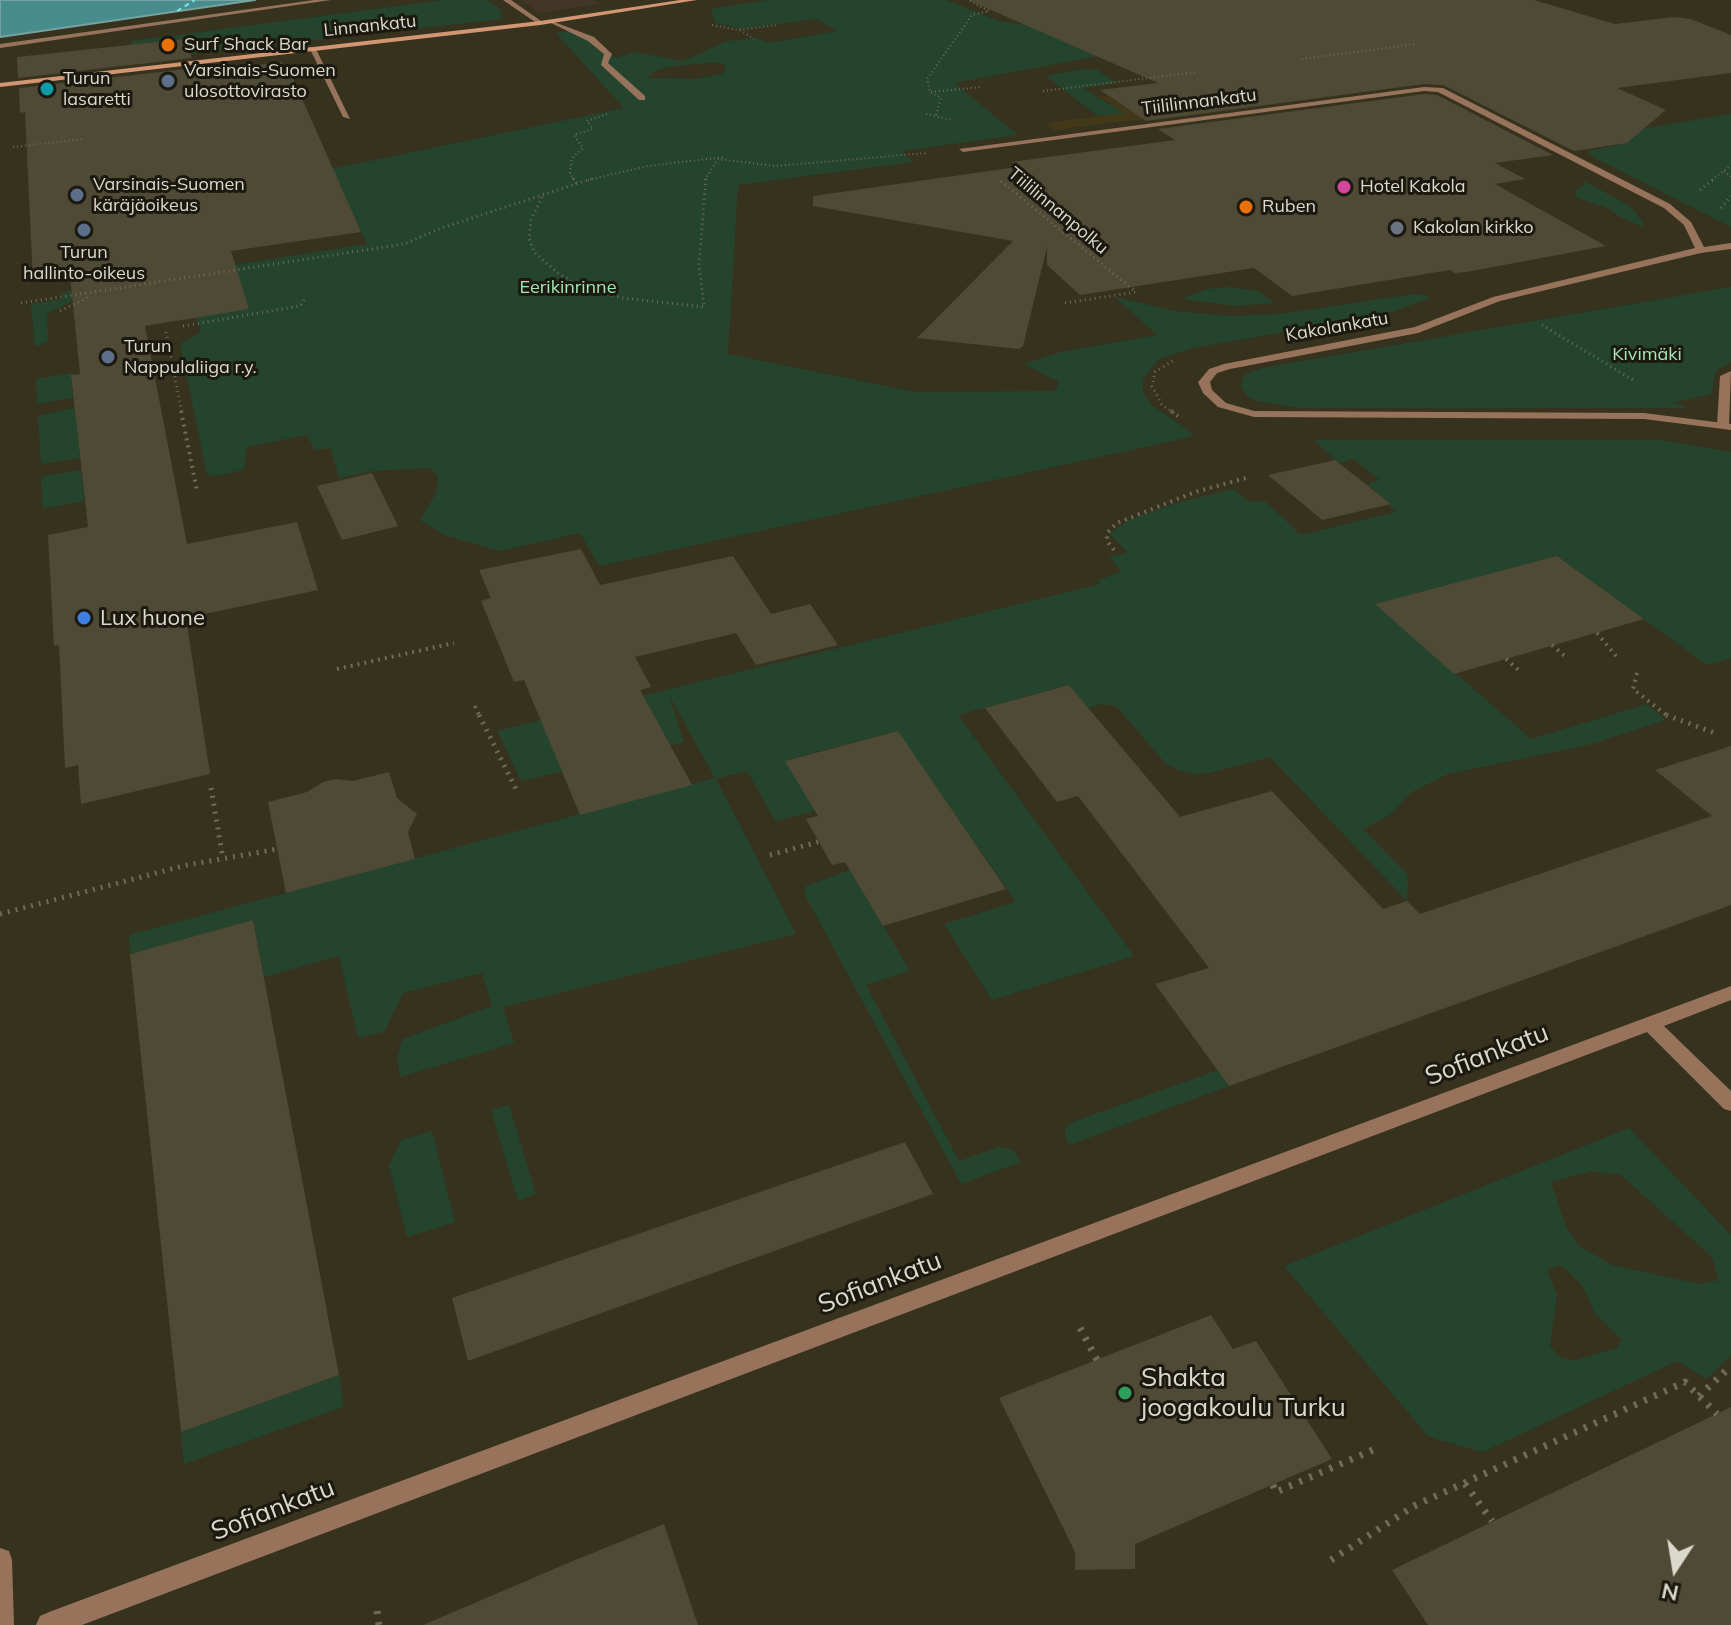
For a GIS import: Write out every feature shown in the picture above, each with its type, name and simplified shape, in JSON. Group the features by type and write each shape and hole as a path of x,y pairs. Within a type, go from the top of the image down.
{"street":[{"path":"0,46 328,0"},
{"path":"506,0 540,23"},
{"name":"Linnankatu","path":"0,85 540,23 694,0"},
{"path":"551,21 591,39 608,54 604,63 642,98"},
{"path":"312,49 347,117"},
{"name":"Tiililinnankatu","path":"963,149 1421,89 1440,90 1667,206 1688,224 1701,250"},
{"path":"1701,250 1731,246"},
{"name":"Kakolankatu","path":"1701,250 1497,299 1418,330 1228,366 1213,371 1204,382 1207,391 1222,405 1254,414 1644,416 1727,426"},
{"path":"1727,426 1726,376 1731,374"},
{"name":"Sofiankatu","path":"49,1625 1731,993"},
{"path":"1650,1023 1731,1103"},
{"path":"0,1560 1,1625"}],"path":[{"path":"936,115 941,98 930,92 927,79 972,15 989,11 968,0"},
{"path":"723,27 739,30 778,25"},
{"path":"739,30 754,39"},
{"path":"1302,59 1415,44"},
{"path":"1043,91 1197,72"},
{"path":"930,92 982,87"},
{"path":"577,184 570,173 572,158 583,148 574,135 593,129 587,121 614,112"},
{"path":"13,147 82,139"},
{"name":"Tiililinnanpolku","path":"963,149 1091,258 1136,292 1065,303"},
{"path":"21,303 404,244 439,229 577,184 648,166 718,159 775,166 931,152"},
{"path":"543,196 531,220 529,238 534,252 558,273 583,288 623,298 704,307 699,264 705,179 718,159 724,157"},
{"path":"1703,187 1731,165"},
{"path":"1724,171 1731,177"},
{"path":"60,311 87,298 85,293"},
{"path":"184,319 183,328 300,306 304,300"},
{"path":"1542,325 1638,383"},
{"path":"166,332 197,491"},
{"path":"1114,550 1107,541 1107,533 1117,523 1181,496 1250,477"},
{"path":"1597,633 1616,656"},
{"path":"337,669 454,643"},
{"path":"1552,645 1567,658"},
{"path":"1506,659 1521,672"},
{"path":"1637,673 1633,689 1672,719 1715,733"},
{"path":"475,706 516,789"},
{"path":"211,788 223,859"},
{"path":"770,855 818,842"},
{"path":"0,914 58,897 278,849"},
{"path":"1080,1328 1097,1360"},
{"path":"1699,1396 1731,1366"},
{"path":"1331,1560 1414,1506 1685,1382 1717,1414"},
{"path":"1273,1485 1276,1492 1375,1449"},
{"path":"1465,1484 1492,1521"},
{"path":"377,1611 379,1625"}],"shaded area":[{"path":"519,0 593,0 600,4 540,13"}],"green space":[{"path":"443,0 487,0 500,9 502,19 137,60 130,44 132,41"},
{"name":"Eerikinrinne","path":"768,0 946,0 999,21 1043,28 1121,52 954,83 1018,135 902,151 913,162 738,185 728,354 915,392 1055,391 1059,382 1024,364 1061,352 1157,335 1115,297 1175,311 1228,316 1281,314 1414,294 1427,296 1428,299 1383,315 1193,348 1159,359 1144,377 1142,390 1151,405 1185,428 1192,434 1191,437 599,566 580,533 499,551 444,535 420,520 436,493 438,477 431,468 374,471 339,478 331,448 315,450 307,435 246,447 242,470 217,476 207,475 180,344 201,332 196,317 249,309 238,276 72,301 47,314 48,342 35,347 31,304 63,299 62,292 367,244 331,169 624,108 556,33 576,30 616,58 634,52 683,61 727,41 758,38 768,43 838,31 816,19 741,29 715,23 711,9","holes":["722,63 726,68 722,74 696,79 647,78 667,67"]},
{"path":"1096,69 1116,83 1083,88 1125,113 1098,116 1046,76"},
{"path":"1731,114 1731,227 1595,158 1587,151 1627,143 1636,136 1629,131"},
{"path":"1584,181 1630,206 1642,220 1643,227 1608,208 1577,198 1575,190 1582,187"},
{"path":"1230,287 1258,291 1275,303 1236,306 1181,299 1206,289"},
{"name":"Kivimäki","path":"1731,287 1731,362 1716,371 1711,394 1671,403 1684,405 1685,408 1302,408 1256,401 1248,397 1241,387 1244,375 1262,368"},
{"path":"79,372 71,376 73,398 37,404 36,379"},
{"path":"75,408 80,458 41,464 38,416"},
{"path":"1314,440 1660,440 1731,452 1731,658 1707,665 1557,556 1376,604 1531,739 1647,704 1666,720 1588,745 1448,774 1412,792 1390,815 1363,829 1408,875 1407,901 1270,757 1209,773 1194,774 1178,770 1166,764 1116,706 1102,704 1088,708 1068,685 958,715 1134,956 992,1000 944,924 1016,902 897,731 786,760 815,811 775,821 747,771 716,779 796,934 503,1007 514,1043 400,1077 397,1057 403,1039 492,1006 482,973 403,993 384,1032 358,1038 339,956 264,977 253,920 130,954 129,935 715,778 669,695 684,742 527,780 520,779 497,731 1101,584 1097,580 1122,572 1109,557 1128,552 1111,536 1111,532 1129,520 1176,503 1234,489 1248,501 1265,501 1301,535 1396,512 1367,484 1380,480 1353,459 1339,463"},
{"path":"81,470 84,501 43,509 41,477"},
{"path":"850,870 910,971 866,985 959,1161 999,1147 1013,1150 1021,1162 961,1184 804,893 806,886"},
{"path":"1218,1070 1229,1086 1069,1145 1065,1137 1065,1129 1070,1123"},
{"path":"509,1105 536,1194 518,1201 491,1110"},
{"path":"1629,1128 1731,1235 1731,1355 1707,1379 1677,1361 1483,1452 1429,1437 1284,1266","holes":["1591,1171 1621,1175 1712,1257 1719,1280 1699,1284 1612,1265 1579,1246 1566,1227 1551,1182","1561,1265 1583,1286 1594,1312 1622,1340 1617,1348 1573,1361 1559,1357 1550,1346 1557,1295 1547,1270"]},
{"path":"432,1131 455,1222 407,1237 389,1166 401,1140"},
{"path":"339,1375 343,1407 184,1464 181,1432"}],"sand":[{"path":"1108,96 1128,109 1184,114 1054,130 1045,123 1124,113 1095,97"}],"water":[{"path":"0,0 255,0 0,37"}],"building":[{"path":"968,0 1534,0 1615,24 1674,17 1691,19 1731,35 1731,73 1617,88 1666,110 1627,143 1574,151 1443,85 1424,84 1146,121 1100,90 1158,83"},
{"path":"185,39 192,58 18,78 17,57"},
{"path":"282,62 289,76 292,76 361,232 231,251 249,309 145,326 187,544 297,522 318,590 186,618 210,774 81,804 78,765 65,768 59,645 54,646 48,535 88,527 71,375 80,374 70,275 33,281 25,112 20,113 19,88 195,68 196,72"},
{"path":"1424,94 1437,95 1553,155 1495,163 1525,179 1495,184 1606,246 1466,272 1450,270 1292,296 1254,268 1080,295 1047,265 1047,247 1023,346 1019,349 917,338 1013,241 813,206 813,196 1017,167 1011,162 1175,140 1158,129"},
{"path":"1335,460 1391,504 1322,520 1268,475"},
{"path":"372,473 398,526 342,540 317,486"},
{"path":"581,549 600,585 733,556 771,614 810,604 838,645 756,665 736,633 635,657 651,687 640,690 692,785 580,815 524,680 514,682 481,601 491,598 479,570"},
{"path":"1557,556 1644,619 1454,674 1375,604"},
{"path":"1069,685 1180,817 1272,791 1383,909 1407,901 1420,914 1712,816 1655,770 1731,746 1731,905 1229,1086 1155,984 1209,968 1078,796 1057,802 985,708"},
{"path":"898,731 1006,889 883,926 845,862 832,865 806,819 818,816 785,761"},
{"path":"389,772 397,798 417,814 408,832 415,859 286,893 268,802 307,792 323,782 336,779 353,781"},
{"path":"253,920 339,1375 181,1432 130,954"},
{"path":"905,1142 933,1194 468,1361 452,1298"},
{"path":"1211,1315 1233,1349 1256,1341 1332,1459 1135,1544 1135,1569 1075,1570 1075,1552 999,1398"},
{"path":"1731,1407 1731,1625 1428,1625 1392,1570"},
{"path":"664,1524 698,1625 423,1625 568,1563"}],"ferry route":[{"path":"177,11 195,0"}],"place":[{"name":"Surf Shack Bar","path":"168,45"},
{"name":"Varsinais-Suomen ulosottovirasto","path":"168,81"},
{"name":"Turun lasaretti","path":"47,89"},
{"name":"Hotel Kakola","path":"1344,187"},
{"name":"Varsinais-Suomen käräjäoikeus","path":"77,195"},
{"name":"Ruben","path":"1246,207"},
{"name":"Kakolan kirkko","path":"1397,228"},
{"name":"Turun hallinto-oikeus","path":"84,230"},
{"name":"Turun Nappulaliiga r.y.","path":"108,357"},
{"name":"Lux huone","path":"84,618"},
{"name":"Shakta joogakoulu Turku","path":"1125,1393"}]}
